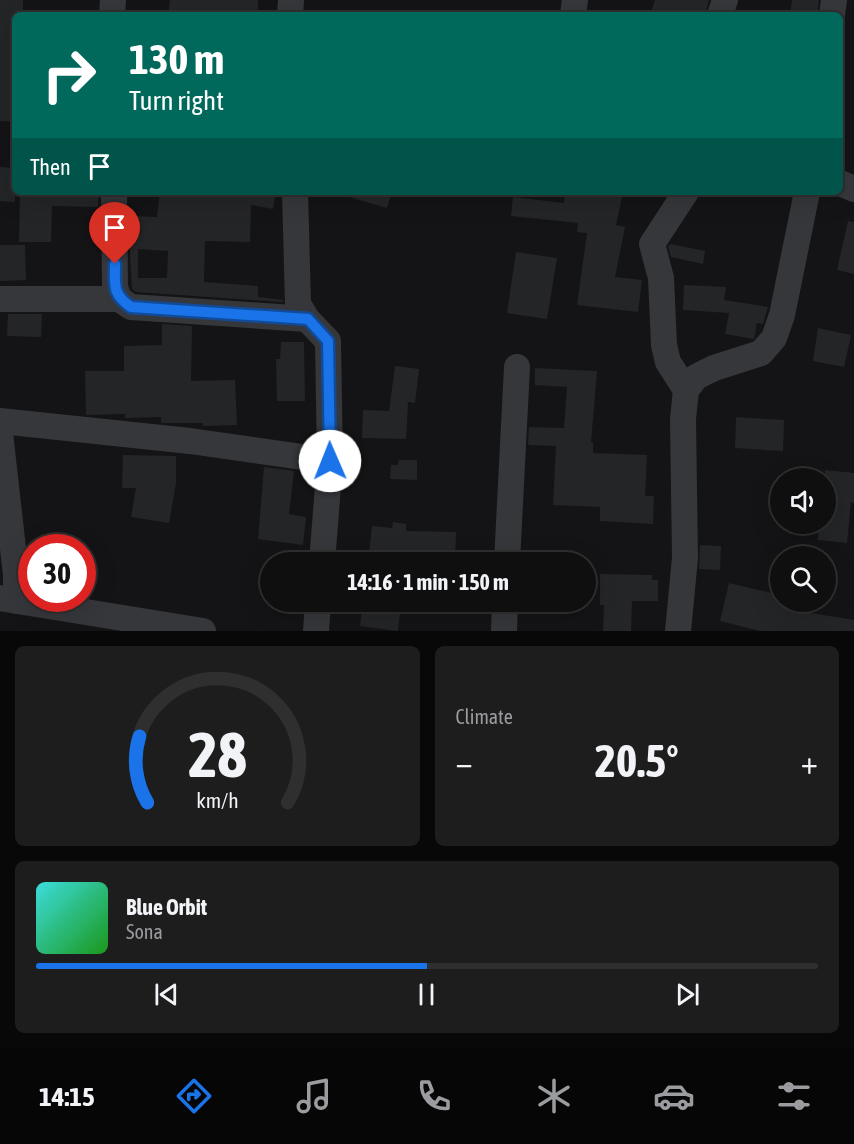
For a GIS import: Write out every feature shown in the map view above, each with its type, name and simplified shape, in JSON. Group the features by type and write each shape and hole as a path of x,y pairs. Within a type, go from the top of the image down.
{"street":[{"path":"114,195 115,287 119,299"},
{"path":"295,195 298,304 328,341 330,461 322,552"},
{"path":"684,195 652,244 661,278 664,345 668,362 686,390"},
{"path":"678,631 685,558 683,419 686,390 696,377 714,368 761,353 774,338 782,315 806,195"},
{"path":"0,299 119,299 131,307 308,319"},
{"path":"508,552 517,366"},
{"path":"0,421 190,441 330,461"},
{"path":"0,434 16,575 8,599 90,622 203,631"},
{"path":"316,631 317,612"},
{"path":"504,631 505,612"}],"building":[{"path":"0,0 23,0 23,12 12,12 12,122 0,121"},
{"path":"170,0 258,0 258,12 168,12"},
{"path":"655,0 709,0 706,12 651,12"},
{"path":"792,0 819,0 817,12 790,12"},
{"path":"0,167 12,168 12,195 15,195 15,202 0,201"},
{"path":"20,195 99,195 98,207 52,206 51,242 19,242"},
{"path":"160,195 275,195 273,209 251,205 250,242 205,241 204,282 258,286 258,297 283,300 283,302 136,292 132,289 129,236 133,236 135,216 157,217","holes":["138,249 168,251 167,278 138,278"]},
{"path":"346,195 391,195 387,208"},
{"path":"565,195 622,195 616,225 625,227 615,277 642,280 638,312 577,305 587,233 577,232 578,223 511,216 513,197 564,203"},
{"path":"848,221 854,222 854,274 837,270"},
{"path":"670,244 705,251 703,264 671,257 668,247"},
{"path":"0,245 25,245 26,280 0,281"},
{"path":"516,252 557,258 547,319 507,313"},
{"path":"684,285 726,287 724,300 768,307 763,324 757,323 754,339 725,334 729,313 683,310"},
{"path":"8,314 42,314 41,337 7,336"},
{"path":"162,324 192,326 191,381 235,380 237,425 203,426 203,423 161,423 161,417 125,418 125,414 86,415 85,371 124,371 124,346 162,345"},
{"path":"818,328 851,335 844,367 813,361"},
{"path":"281,342 304,342 305,401 277,401 276,359 280,359"},
{"path":"395,366 419,369 415,403 408,402 406,439 362,438 363,410 389,411"},
{"path":"535,368 597,371 591,442 593,453 647,455 645,496 654,496 653,524 600,521 600,507 553,505 556,446 528,445 529,427 564,428 567,387 535,385"},
{"path":"736,417 784,420 783,451 735,448"},
{"path":"123,455 176,456 176,483 169,523 131,517 136,488 122,488"},
{"path":"399,460 417,460 417,480 390,479 391,465 398,465"},
{"path":"264,467 294,471 289,514 306,517 303,545 258,539"},
{"path":"836,471 854,473 854,503 851,502 847,543 818,540 818,534 836,534"},
{"path":"393,522 406,524 406,531 456,532 455,552 369,552 372,526 392,528"},
{"path":"700,545 721,546 720,570 699,569"},
{"path":"600,574 652,575 652,580 658,580 658,601 632,601 631,631 603,631 604,605 600,605"},
{"path":"729,583 770,593 770,612 811,612 854,620 854,631 760,631 720,621"},
{"path":"362,612 400,612 398,631 360,626"}],"route":[{"path":"115,264 115,287 119,299 131,307 308,319 328,341 330,461"}]}
